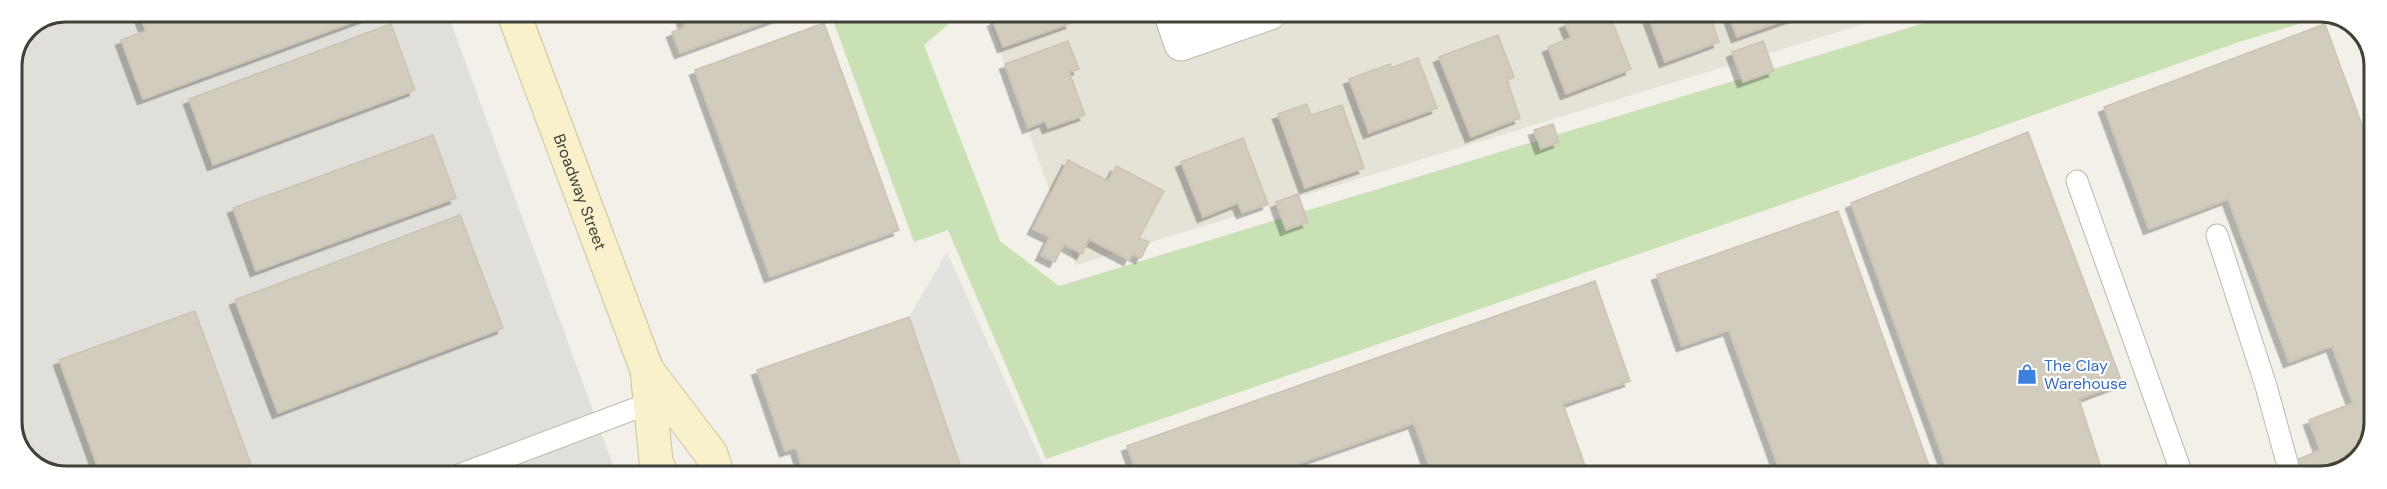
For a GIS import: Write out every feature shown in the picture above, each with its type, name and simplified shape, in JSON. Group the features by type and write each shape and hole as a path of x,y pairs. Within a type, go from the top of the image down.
{"main road":[{"name":"Broadway Street","path":"517,22 647,370 658,466"},
{"name":"Broadway Street","path":"647,370 711,454 715,466"}],"street":[{"path":"1173,22 1181,44 1244,22"}],"lane":[{"path":"2077,181 2179,466"},
{"path":"2217,234 2266,386 2287,466"},
{"path":"483,466 650,403"}],"shaded area":[{"path":"67,22 451,22 613,466 58,466 40,457 30,447 23,431 22,67 30,42 42,30"},
{"path":"990,22 1871,22 1076,265"},
{"path":"947,252 1043,466 961,466 909,317"}],"green space":[{"path":"834,22 951,22 924,45 1000,241 1059,286 1927,22 2305,22 2239,42 1766,210 1046,459 948,230 914,242"}],"building":[{"path":"142,22 353,22 143,99 121,40 146,31"},
{"path":"683,22 765,22 680,53 672,32 685,27"},
{"path":"993,22 1071,23 1003,47"},
{"path":"1613,22 1631,69 1566,94 1548,47 1571,38 1565,23"},
{"path":"1650,22 1712,22 1719,42 1665,62"},
{"path":"1731,22 1780,22 1737,37"},
{"path":"824,23 899,230 770,277 695,70"},
{"path":"391,24 415,90 213,165 189,99"},
{"path":"2325,24 2364,131 2364,431 2359,444 2342,461 2326,466 2294,466 2292,462 2320,450 2309,420 2353,403 2332,346 2289,362 2228,199 2149,229 2104,107"},
{"path":"1498,35 1514,77 1507,80 1520,118 1471,137 1439,57"},
{"path":"1068,41 1079,69 1069,72 1085,115 1048,128 1045,121 1028,128 1005,64"},
{"path":"1763,41 1774,71 1743,82 1732,52"},
{"path":"1418,58 1437,108 1369,133 1349,79 1390,64 1391,68"},
{"path":"1307,104 1311,115 1342,105 1364,168 1305,188 1278,114"},
{"path":"1553,124 1559,142 1541,149 1534,130"},
{"path":"2028,132 2122,383 2079,399 2100,466 1946,466 1851,203"},
{"path":"433,135 456,198 256,271 233,208"},
{"path":"1243,138 1268,204 1242,213 1238,203 1203,217 1181,162"},
{"path":"1068,160 1108,181 1116,166 1164,191 1139,238 1149,242 1141,258 1132,254 1129,260 1089,239 1082,254 1064,244 1055,262 1041,255 1050,237 1033,229"},
{"path":"1298,194 1308,222 1286,230 1276,202"},
{"path":"1838,211 1929,466 1778,466 1729,330 1682,346 1657,275"},
{"path":"460,215 503,328 278,413 235,300"},
{"path":"1595,281 1630,381 1563,404 1585,466 1429,466 1414,423 1291,466 1134,466 1127,446"},
{"path":"195,311 251,466 97,466 59,360"},
{"path":"909,317 961,466 802,466 796,448 785,451 757,370"}],"place":[{"name":"The Clay Warehouse","path":"2027,374"}]}
